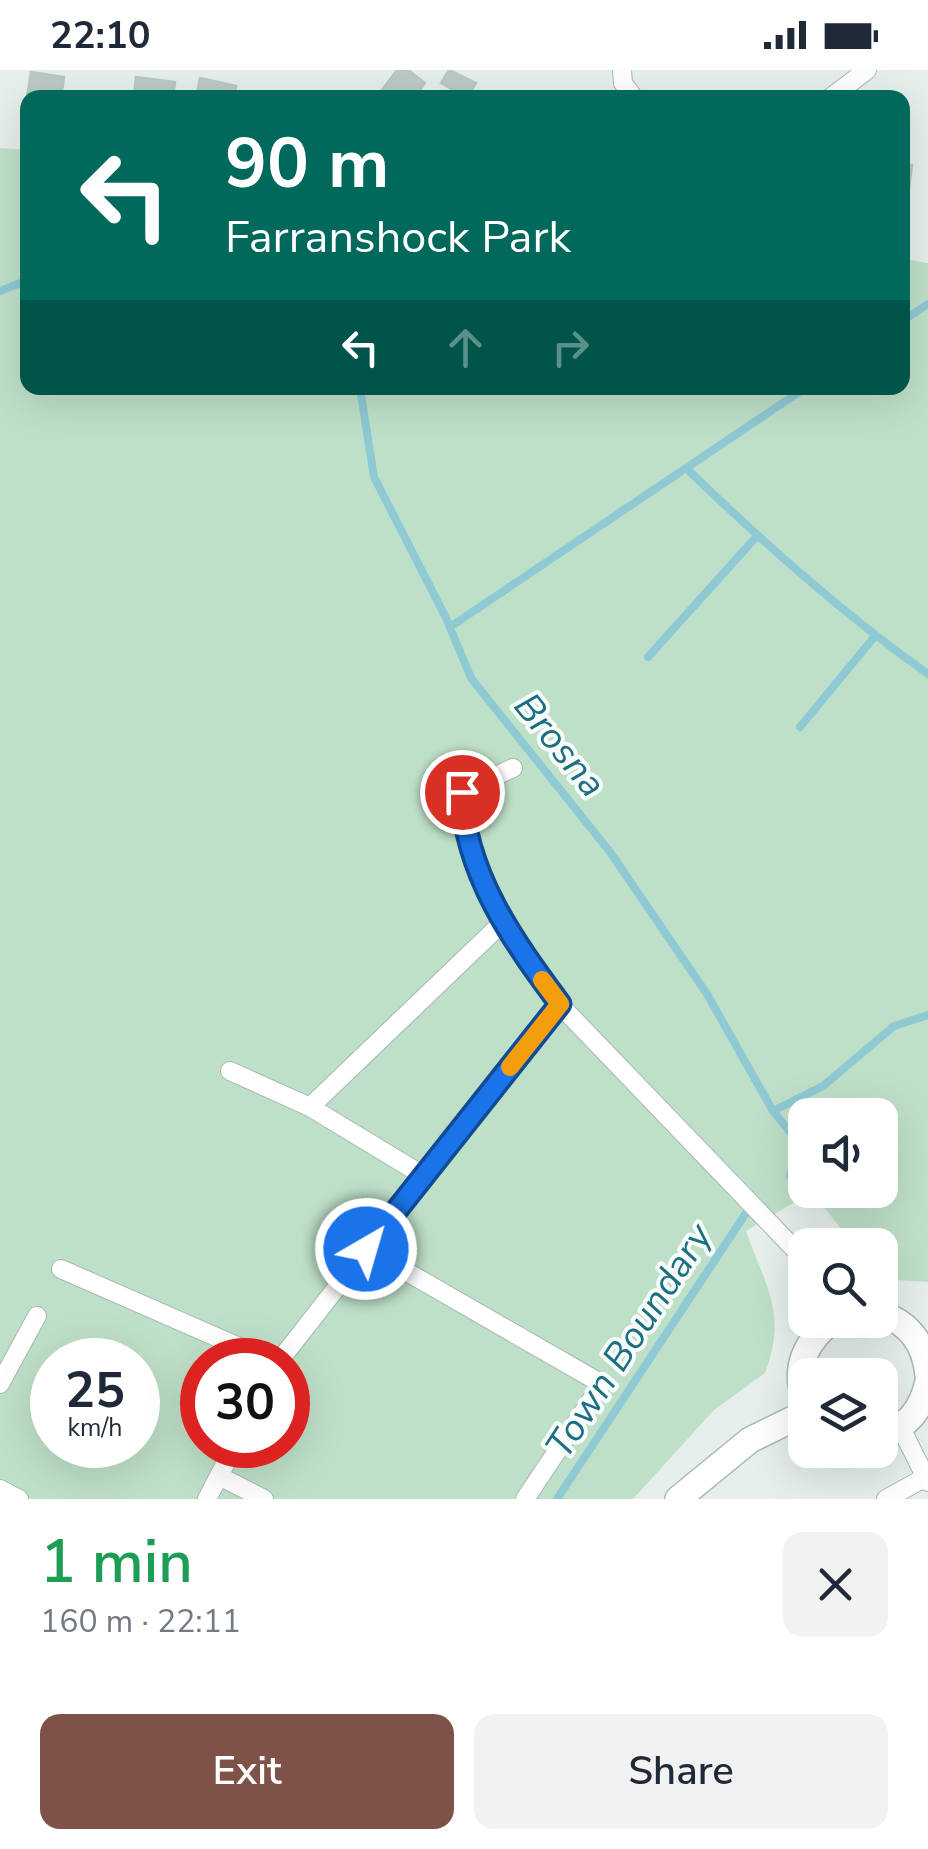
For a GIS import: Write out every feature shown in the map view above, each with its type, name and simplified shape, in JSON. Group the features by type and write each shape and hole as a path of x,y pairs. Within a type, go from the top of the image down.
{"main road":[{"path":"898,1323 924,1337 928,1378 915,1415 898,1439"},
{"path":"678,1499 750,1440 788,1421"}],"street":[{"path":"841,90 867,70"},
{"path":"513,768 462,792 463,820 501,924 560,1004 788,1242"},
{"path":"310,1107 501,924"},
{"path":"297,1338 560,1004"},
{"path":"230,1071 310,1107 424,1176"},
{"path":"366,1249 602,1384 525,1499"},
{"path":"61,1269 219,1338"},
{"path":"0,1384 36,1316"},
{"path":"886,1499 927,1478 898,1439"},
{"path":"208,1499 223,1468"},
{"path":"219,1476 264,1499"},
{"path":"0,1488 18,1499"}],"green space":[{"path":"0,148 20,149 20,395 910,395 910,260 928,263 928,1282 898,1280 898,1228 841,1228 825,1208 898,1208 898,1098 788,1098 788,1206 746,1231 771,1300 772,1352 765,1373 714,1410 633,1499 0,1499"}],"building":[{"path":"397,70 408,70 425,83 420,90 382,90"},
{"path":"449,70 476,83 472,90 453,90 441,83"},
{"path":"31,72 64,77 62,90 28,90"},
{"path":"136,77 175,82 174,90 135,90"},
{"path":"200,78 236,86 235,90 198,90"}],"waterway":[{"name":"Brosna","path":"0,291 20,283"},
{"path":"910,316 928,304"},
{"name":"Brosna","path":"361,395 374,477 446,618 471,678 610,852 707,994 773,1111 788,1129"},
{"path":"450,627 795,395"},
{"path":"688,470 804,576 928,674"},
{"path":"648,657 757,536"},
{"path":"800,727 875,636"},
{"path":"773,1111 823,1086 894,1026 928,1015"},
{"name":"Town Boundary","path":"557,1499 746,1213"}],"slow traffic":[{"path":"510,1067 560,1004 542,980"}],"route":[{"path":"366,1249 560,1004 501,924 463,820 462,792"}]}
